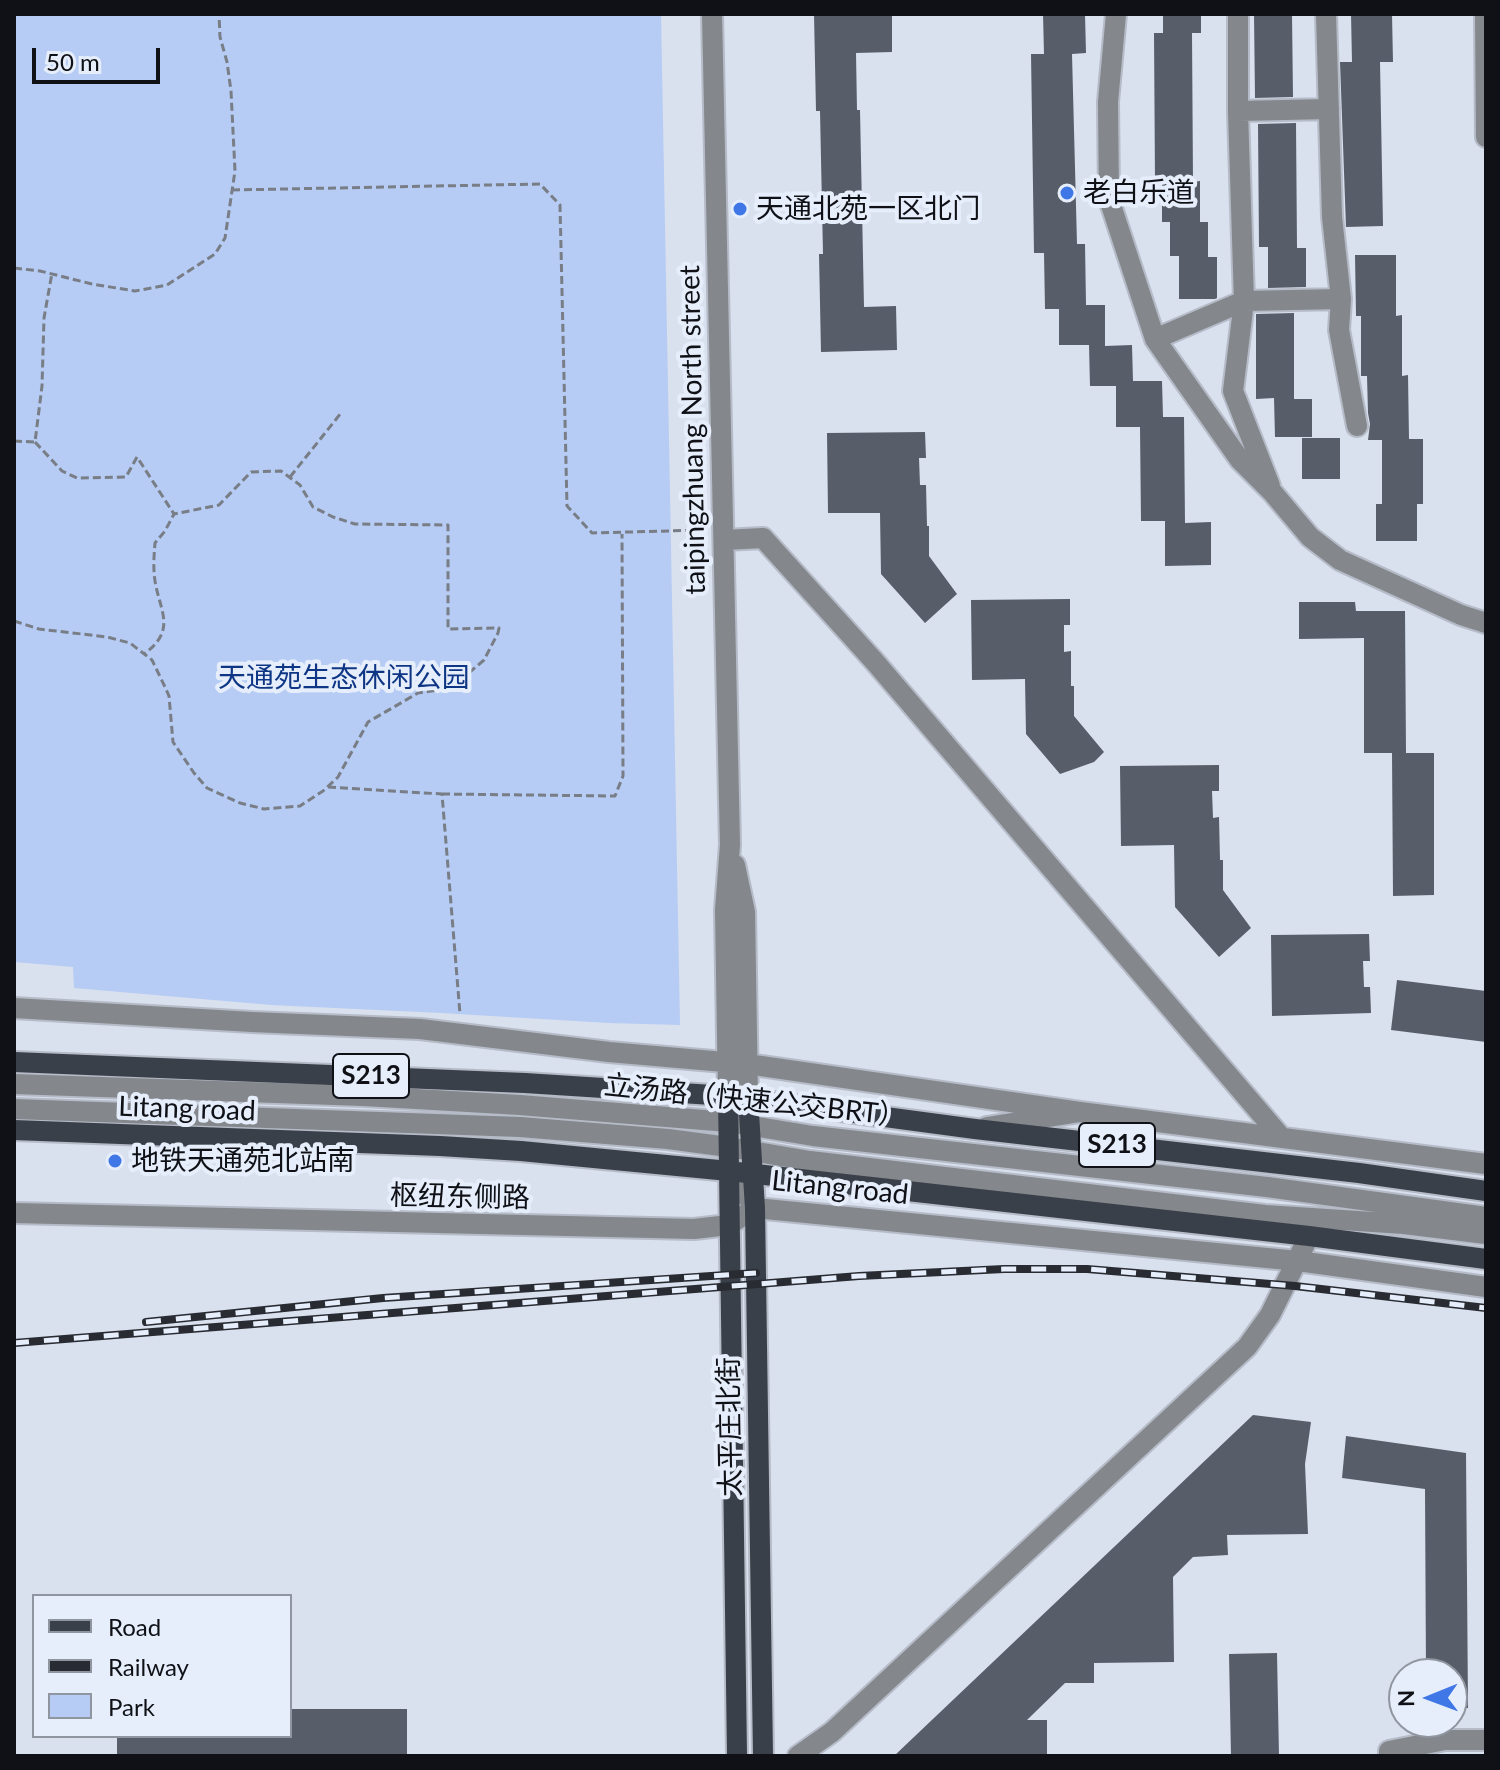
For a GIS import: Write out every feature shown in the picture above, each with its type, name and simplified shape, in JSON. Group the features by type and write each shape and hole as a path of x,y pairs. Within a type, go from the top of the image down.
{"main road":[{"name":"Litang road","path":"14,1062 525,1083 738,1097 1486,1191"},
{"name":"taipingzhuang North street","path":"729,1171 728,1147 738,1123 738,1097"},
{"name":"太平庄北街","path":"738,1123 751,1150 755,1208 763,1756"},
{"name":"Litang road","path":"14,1130 521,1151 729,1171 1309,1236 1486,1259"},
{"name":"太平庄北街","path":"729,1171 737,1756"}],"street":[{"name":"taipingzhuang North street","path":"712,14 730,845 745,912 738,1097"},
{"path":"1116,14 1108,102 1109,199 1155,339 1240,460 1310,537 1340,560 1461,615 1486,623"},
{"path":"1238,14 1244,301 1233,391 1273,493"},
{"path":"1326,14 1332,217 1341,299 1339,330 1357,426"},
{"path":"1485,14 1486,137"},
{"path":"1238,111 1329,109"},
{"path":"1155,339 1244,301 1341,299"},
{"path":"724,535 763,538 875,662 1281,1137"},
{"path":"14,1008 420,1029 609,1052 737,1062 1080,1112"},
{"name":"立汤路（快速公交BRT）","path":"14,1084 380,1097 738,1123 813,1136 1267,1187 1486,1217"},
{"name":"立汤路（快速公交BRT）","path":"14,1109 520,1127 668,1139 810,1161 1265,1215 1404,1224 1486,1234"},
{"name":"Litang road","path":"975,1129 1080,1112 1486,1164"},
{"name":"Litang road","path":"729,1171 755,1208 1298,1261 1486,1287"},
{"name":"枢纽东侧路","path":"14,1213 694,1229 729,1225 755,1208"},
{"path":"798,1756 832,1732 1247,1347 1270,1315 1309,1236"},
{"path":"1389,1756 1389,1751 1445,1740 1486,1740"}],"path":[{"path":"14,268 135,291 167,285 215,254 225,238 235,171 231,91 220,37 219,14"},
{"path":"232,190 540,184 560,205 567,506 592,533 724,535"},
{"path":"35,442 42,386 44,318 52,273"},
{"path":"290,477 341,413"},
{"path":"14,441 35,442 62,471 77,478 126,477 137,457 174,514"},
{"path":"14,621 39,629 107,637 130,643 152,660 169,696 173,742 207,788 240,803 264,809 300,806 328,787 338,777 368,722 418,693 451,688 484,660 499,628 448,629 448,525 355,524 333,517 313,507 300,485 281,471 251,472 219,505 174,514"},
{"path":"144,654 158,644 165,622 155,581 155,543 174,514"},
{"path":"328,787 442,794 615,796 623,776 622,533"},
{"path":"442,794 460,1014"}],"green space":[{"name":"天通苑生态休闲公园","path":"14,14 661,14 680,1025 271,1005 74,988 73,967 14,962"}],"building":[{"path":"814,14 892,14 892,52 856,53 864,307 896,306 897,350 821,352 819,254 823,254"},
{"path":"1043,14 1085,14 1086,53 1072,54 1077,244 1085,244 1086,305 1105,305 1105,346 1132,345 1133,381 1162,381 1163,417 1184,417 1185,523 1211,522 1211,565 1165,566 1165,521 1141,521 1140,427 1116,427 1116,386 1090,386 1089,345 1059,345 1059,309 1045,309 1044,253 1034,253 1031,54 1044,54"},
{"path":"1163,14 1201,14 1201,33 1192,33 1193,182 1200,181 1200,222 1208,222 1208,257 1217,257 1215,299 1179,299 1179,256 1170,256 1170,222 1162,222 1162,181 1155,181 1154,33 1163,33"},
{"path":"1254,14 1292,14 1293,97 1255,98"},
{"path":"1351,14 1392,14 1393,62 1380,62 1383,226 1346,227 1340,62 1352,62"},
{"path":"1296,123 1297,248 1306,248 1306,287 1268,288 1268,247 1259,247 1258,124"},
{"path":"1355,255 1396,255 1396,316 1402,315 1402,376 1408,375 1409,439 1423,439 1423,504 1417,504 1417,541 1376,541 1376,504 1382,504 1382,440 1368,440 1367,376 1361,376 1361,316 1356,316"},
{"path":"1294,313 1294,399 1312,399 1312,437 1275,437 1274,398 1256,399 1256,314"},
{"path":"925,432 926,458 919,458 920,485 926,485 929,556 957,594 925,623 881,574 880,513 828,513 827,433"},
{"path":"1302,438 1340,438 1340,479 1302,479"},
{"path":"1070,599 1070,625 1064,625 1064,652 1071,651 1074,716 1104,752 1094,762 1060,774 1026,734 1025,679 972,680 971,600"},
{"path":"1299,602 1355,602 1356,611 1405,611 1406,753 1434,753 1434,895 1393,896 1392,753 1364,753 1364,638 1299,639"},
{"path":"1219,765 1219,791 1212,791 1213,818 1219,817 1223,890 1251,928 1219,957 1175,907 1174,845 1121,846 1120,766"},
{"path":"1369,934 1370,961 1363,961 1364,987 1370,987 1371,1013 1272,1016 1271,935"},
{"path":"1397,980 1486,991 1486,1042 1391,1030"},
{"path":"1253,1415 1311,1422 1305,1464 1308,1534 1227,1535 1228,1555 1193,1557 1173,1577 1174,1662 1094,1663 1094,1683 1065,1683 1027,1720 1047,1720 1047,1756 894,1756"},
{"path":"1346,1436 1466,1453 1468,1658 1426,1658 1425,1489 1342,1478"},
{"path":"1277,1653 1279,1756 1231,1756 1229,1654"},
{"path":"292,1709 407,1709 407,1756 117,1756 117,1738 292,1738"}],"railway":[{"path":"14,1343 859,1276 1004,1269 1087,1269 1295,1286 1486,1308"},
{"path":"146,1322 383,1298 756,1273"}],"place":[{"name":"老白乐道","path":"1067,193"},
{"name":"天通北苑一区北门","path":"740,209"},
{"name":"地铁天通苑北站南","path":"115,1161"}]}
